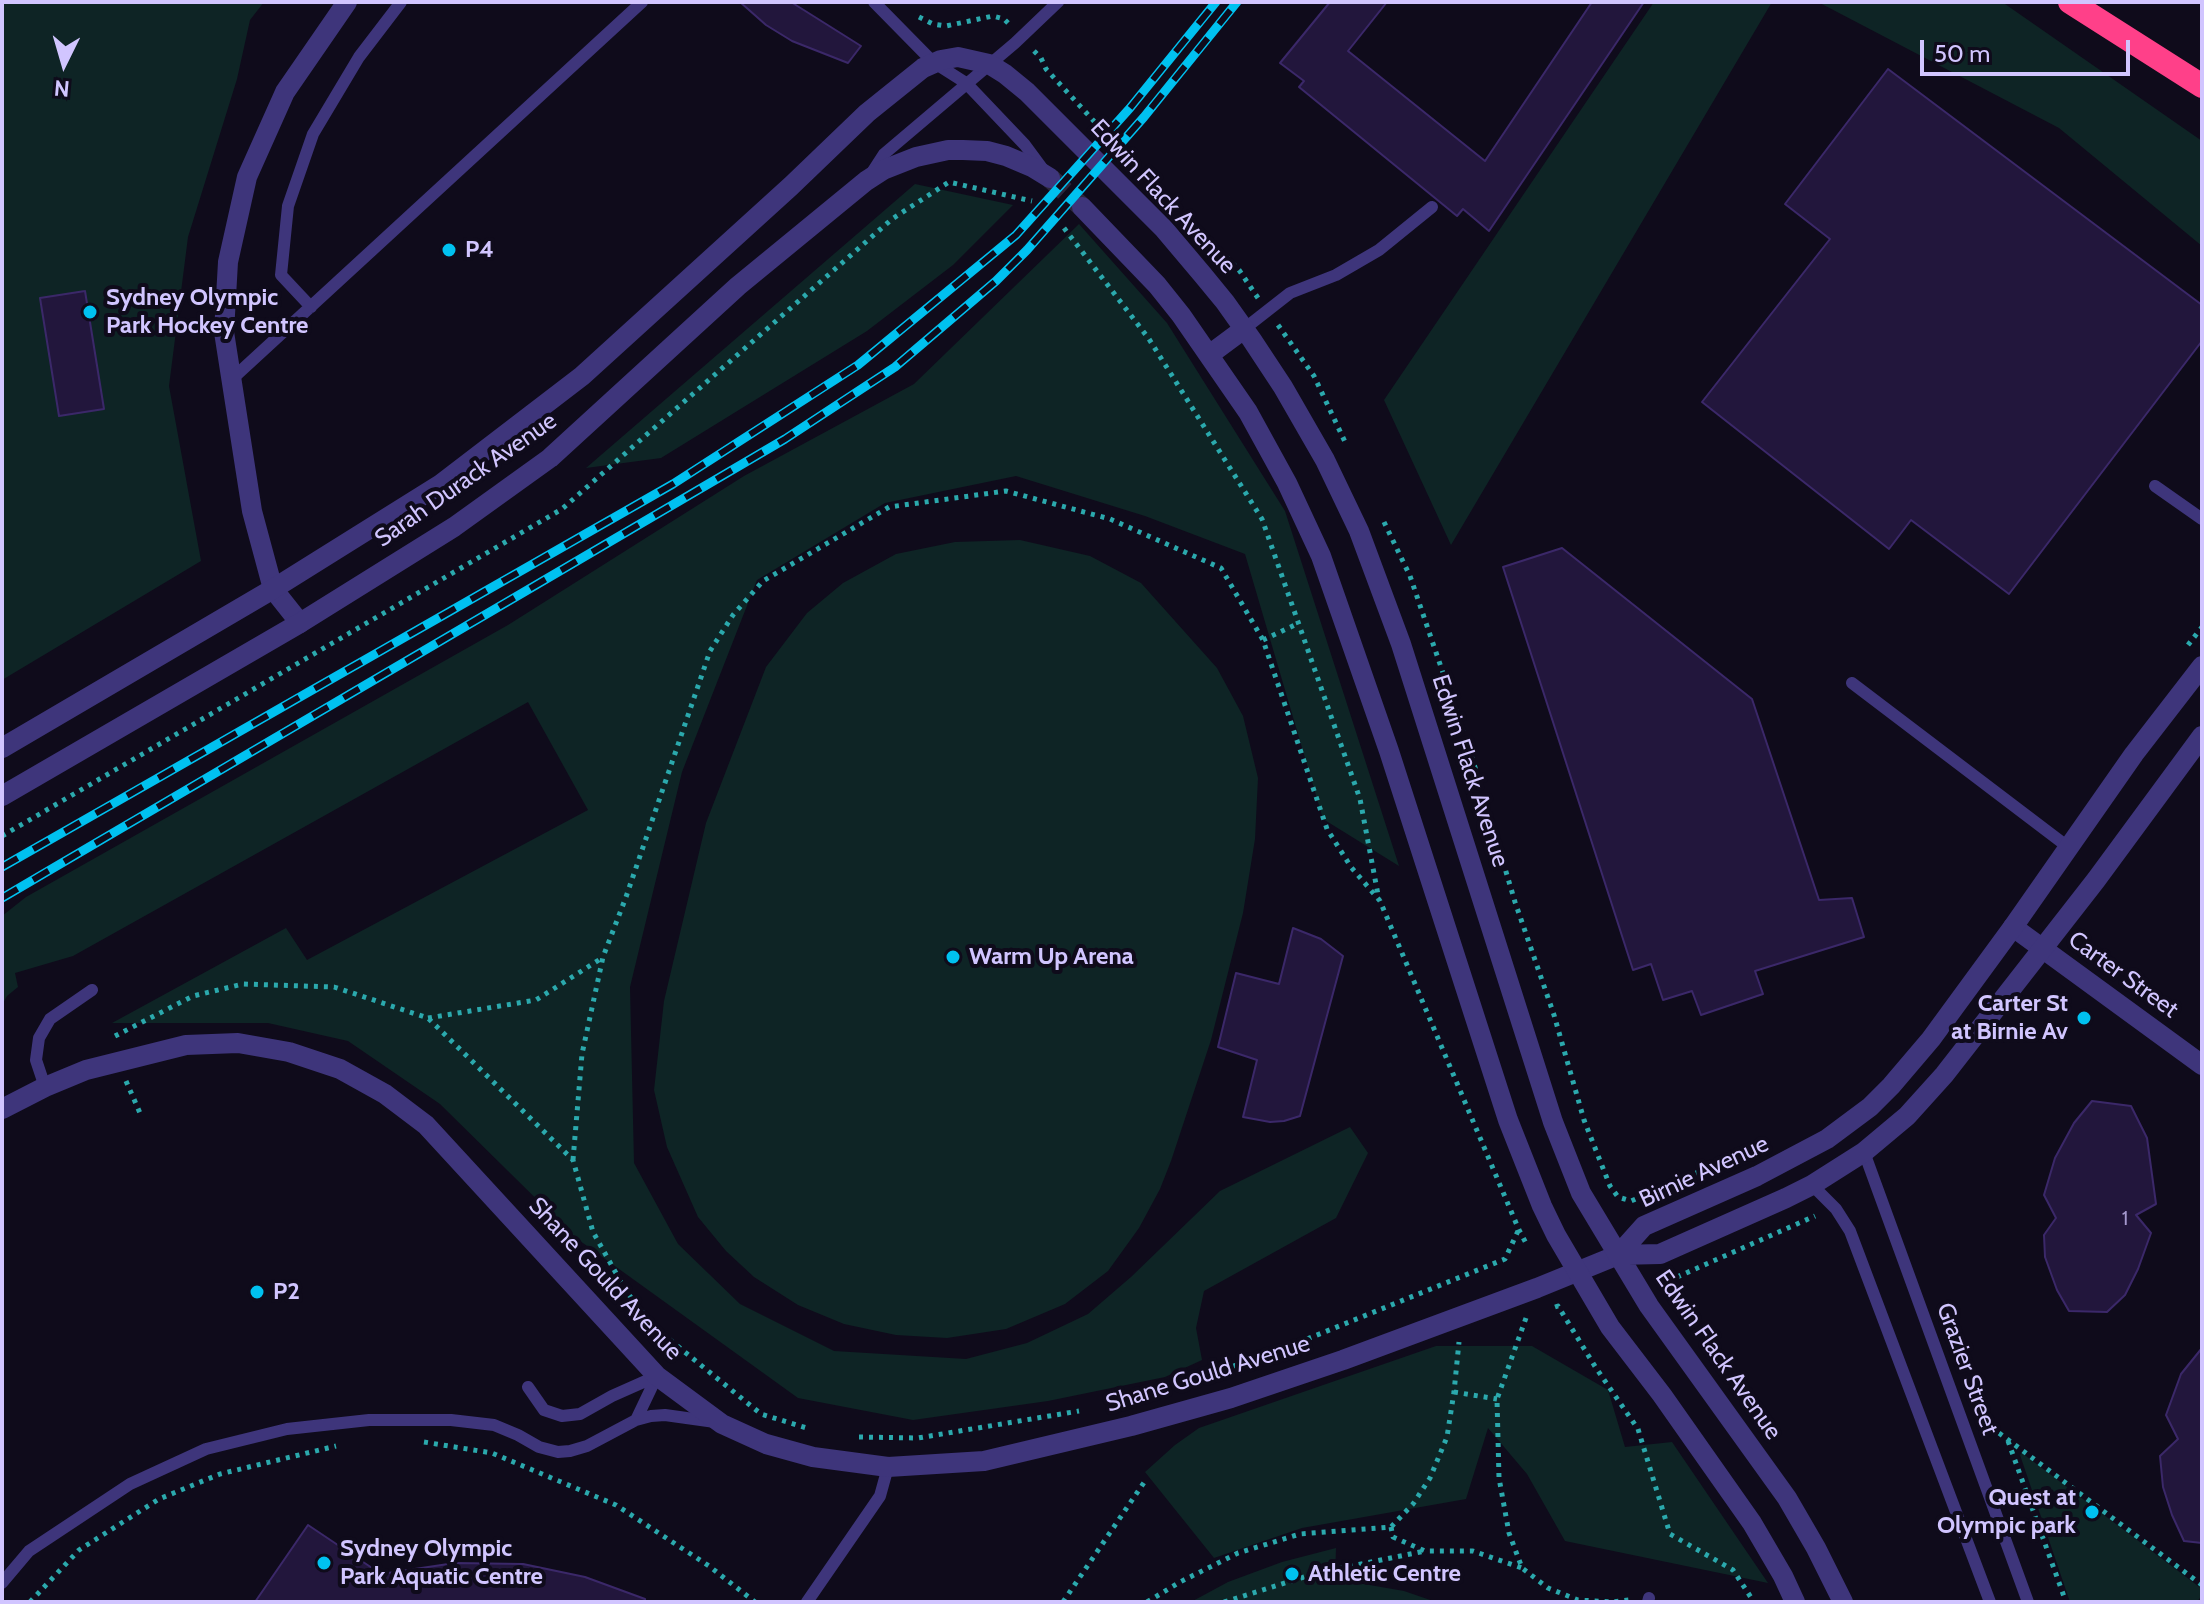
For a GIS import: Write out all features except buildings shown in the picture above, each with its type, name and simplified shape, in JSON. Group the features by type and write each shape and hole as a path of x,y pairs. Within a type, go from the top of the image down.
{"highway":[{"path":"2070,2 2202,86"}],"street":[{"path":"300,623 273,589 252,511 224,332 228,262 247,177 285,92 347,2"},
{"name":"Edwin Flack Avenue","path":"933,62 958,57 989,64 1027,92 1164,229 1225,302 1283,387 1325,460 1359,531 1401,644 1553,1122 1581,1193 1649,1306 1787,1498 1843,1602"},
{"name":"Sarah Durack Avenue","path":"2,748 273,589 441,484 582,376 867,113 933,62"},
{"name":"Sarah Durack Avenue","path":"2,796 300,623 454,527 550,458 738,286 883,170 916,157 948,150 987,151 1017,159 1050,178"},
{"path":"1082,207 1157,285 1209,355 1248,412 1287,483 1321,556 1389,751 1508,1120 1542,1206 1610,1327 1752,1523 1795,1602"},
{"path":"1209,355 1244,329"},
{"name":"Birnie Avenue","path":"1618,1255 1644,1226 1769,1170 1827,1139 1870,1107 1910,1065 2013,927 2134,754 2202,666"},
{"path":"1618,1255 1660,1254 1761,1210 1844,1165 1907,1116 1927,1095 2096,880 2202,736"},
{"name":"Carter Street","path":"2013,927 2202,1065"},
{"name":"Shane Gould Avenue","path":"2,1109 86,1070 186,1045 238,1043 289,1052 340,1069 385,1094 426,1125 657,1376 722,1424 766,1444 813,1457 888,1467 984,1461 1131,1426 1231,1398 1343,1360 1618,1255"},
{"path":"1827,1139 1844,1165"}],"lane":[{"path":"311,307 281,275 288,206 313,134 359,57 401,2"},
{"path":"232,379 642,2"},
{"path":"874,2 933,62 966,83 1025,145 1050,178"},
{"path":"866,181 884,154 1015,43 1058,2"},
{"path":"1244,329 1290,293 1336,275 1379,250 1432,207"},
{"path":"2155,486 2202,519"},
{"path":"1852,683 2068,847"},
{"path":"45,1087 36,1060 39,1038 50,1019 92,990"},
{"name":"Grazier Street","path":"1864,1152 2028,1602"},
{"path":"1812,1185 1836,1209 1850,1231 1990,1602"},
{"path":"528,1387 544,1410 562,1416 580,1414 657,1376"},
{"path":"636,1420 657,1376"},
{"path":"2,1583 29,1551 130,1484 206,1449 287,1429 369,1420 451,1420 494,1425 539,1447 558,1452 587,1446 636,1420 651,1416 665,1415 722,1424"},
{"path":"807,1602 880,1496 888,1467"}],"path":[{"path":"916,15 933,24 946,26 993,16 1004,19"},
{"path":"1064,228 1149,339 1262,519 1360,799 1380,901 1527,1245"},
{"path":"821,1432 761,1414 654,1327 626,1291 593,1232 573,1160 582,1054 603,957 710,651 733,615 763,581 889,507 1006,491 1110,519 1221,568 1263,640 1327,829 1351,867 1380,901"},
{"path":"1263,640 1299,623"},
{"path":"2184,651 2202,627"},
{"path":"428,1018 536,1000 603,957"},
{"path":"108,1038 193,996 243,984 334,987 428,1018 573,1160"},
{"path":"118,1062 140,1113"},
{"path":"1631,1201 1731,1158"},
{"path":"1668,1295 1676,1289 1677,1277 1815,1216"},
{"path":"1108,1404 1260,1358 1505,1259 1519,1230"},
{"path":"1558,1306 1638,1429 1670,1534 1733,1570 1754,1602"},
{"path":"1522,1568 1509,1533 1499,1478 1497,1399 1526,1318"},
{"path":"1581,1341 1590,1339"},
{"path":"1147,1602 1238,1553 1300,1534 1391,1527 1413,1504 1430,1478 1447,1437 1458,1343"},
{"path":"1454,1392 1497,1399"},
{"path":"1978,1408 1983,1421 2202,1585"},
{"path":"850,1436 918,1438 1093,1409"},
{"path":"2007,1439 2066,1602"},
{"path":"414,1441 492,1453 616,1505 709,1566 755,1602"},
{"path":"30,1602 79,1550 159,1499 220,1474 340,1445"},
{"path":"1063,1602 1147,1478"},
{"path":"1391,1527 1393,1537 1425,1551"},
{"path":"1224,1602 1317,1573 1425,1551 1473,1551 1522,1568 1548,1588 1578,1600 1649,1600"}],"green space":[{"name":"Sydney Olympic Park Hockey Centre","path":"2,2 264,2 250,20 237,79 188,237 169,386 201,561 2,680"},
{"path":"1654,2 1772,2 1451,545 1384,400"},
{"path":"1818,2 2005,4 2202,141 2202,246 2059,128"},
{"path":"915,184 1013,205 953,265 867,331 661,458 586,468"},
{"path":"1079,224 1167,323 1285,511 1399,866 1323,819 1245,554 1145,516 1016,476 885,503 757,580 682,772 630,987 634,1163 678,1244 740,1304 834,1351 966,1359 1027,1343 1088,1314 1220,1191 1350,1127 1368,1153 1336,1218 1204,1291 1196,1328 1202,1360 1165,1377 1048,1401 913,1420 798,1398 576,1238 440,1104 348,1041 268,1023 112,1023 286,928 307,960 588,810 528,702 73,956 15,973 18,987 2,1005 2,916 26,897 508,625 744,476 914,384"},
{"name":"Warm Up Arena","path":"1020,540 1090,556 1141,583 1217,668 1243,716 1258,778 1255,839 1243,913 1211,1040 1171,1161 1139,1228 1108,1271 1065,1304 1006,1329 947,1338 896,1335 844,1324 798,1305 754,1277 726,1251 698,1217 667,1147 654,1090 664,1001 706,823 766,667 807,613 843,583 896,554 955,542"},
{"path":"1436,1346 1532,1346 1608,1390 1625,1447 1672,1442 1768,1583 1565,1541 1527,1474 1488,1428 1466,1499 1302,1528 1214,1558 1145,1472 1199,1428"},
{"path":"2022,1453 2202,1589 2197,1602 2070,1602 2020,1455"},
{"name":"Athletic Centre","path":"1336,1548 1335,1579 1404,1591 1436,1602 1191,1602 1228,1582 1282,1562"}],"tunnel":[{"path":"1050,178 1082,207"}],"railway":[{"path":"2,867 673,484 858,365 1016,235 1130,108 1216,2"},
{"path":"2,898 785,439 895,367 996,281 1027,250 1144,117 1237,2"}],"place":[{"name":"P4","path":"449,250"},
{"name":"Sydney Olympic Park Hockey Centre","path":"90,312"},
{"name":"Warm Up Arena","path":"953,957"},
{"name":"Carter St at Birnie Av","path":"2084,1018"},
{"name":"P2","path":"257,1292"},
{"name":"Quest at Olympic park","path":"2092,1512"},
{"name":"Sydney Olympic Park Aquatic Centre","path":"324,1563"},
{"name":"Athletic Centre","path":"1292,1574"}]}
